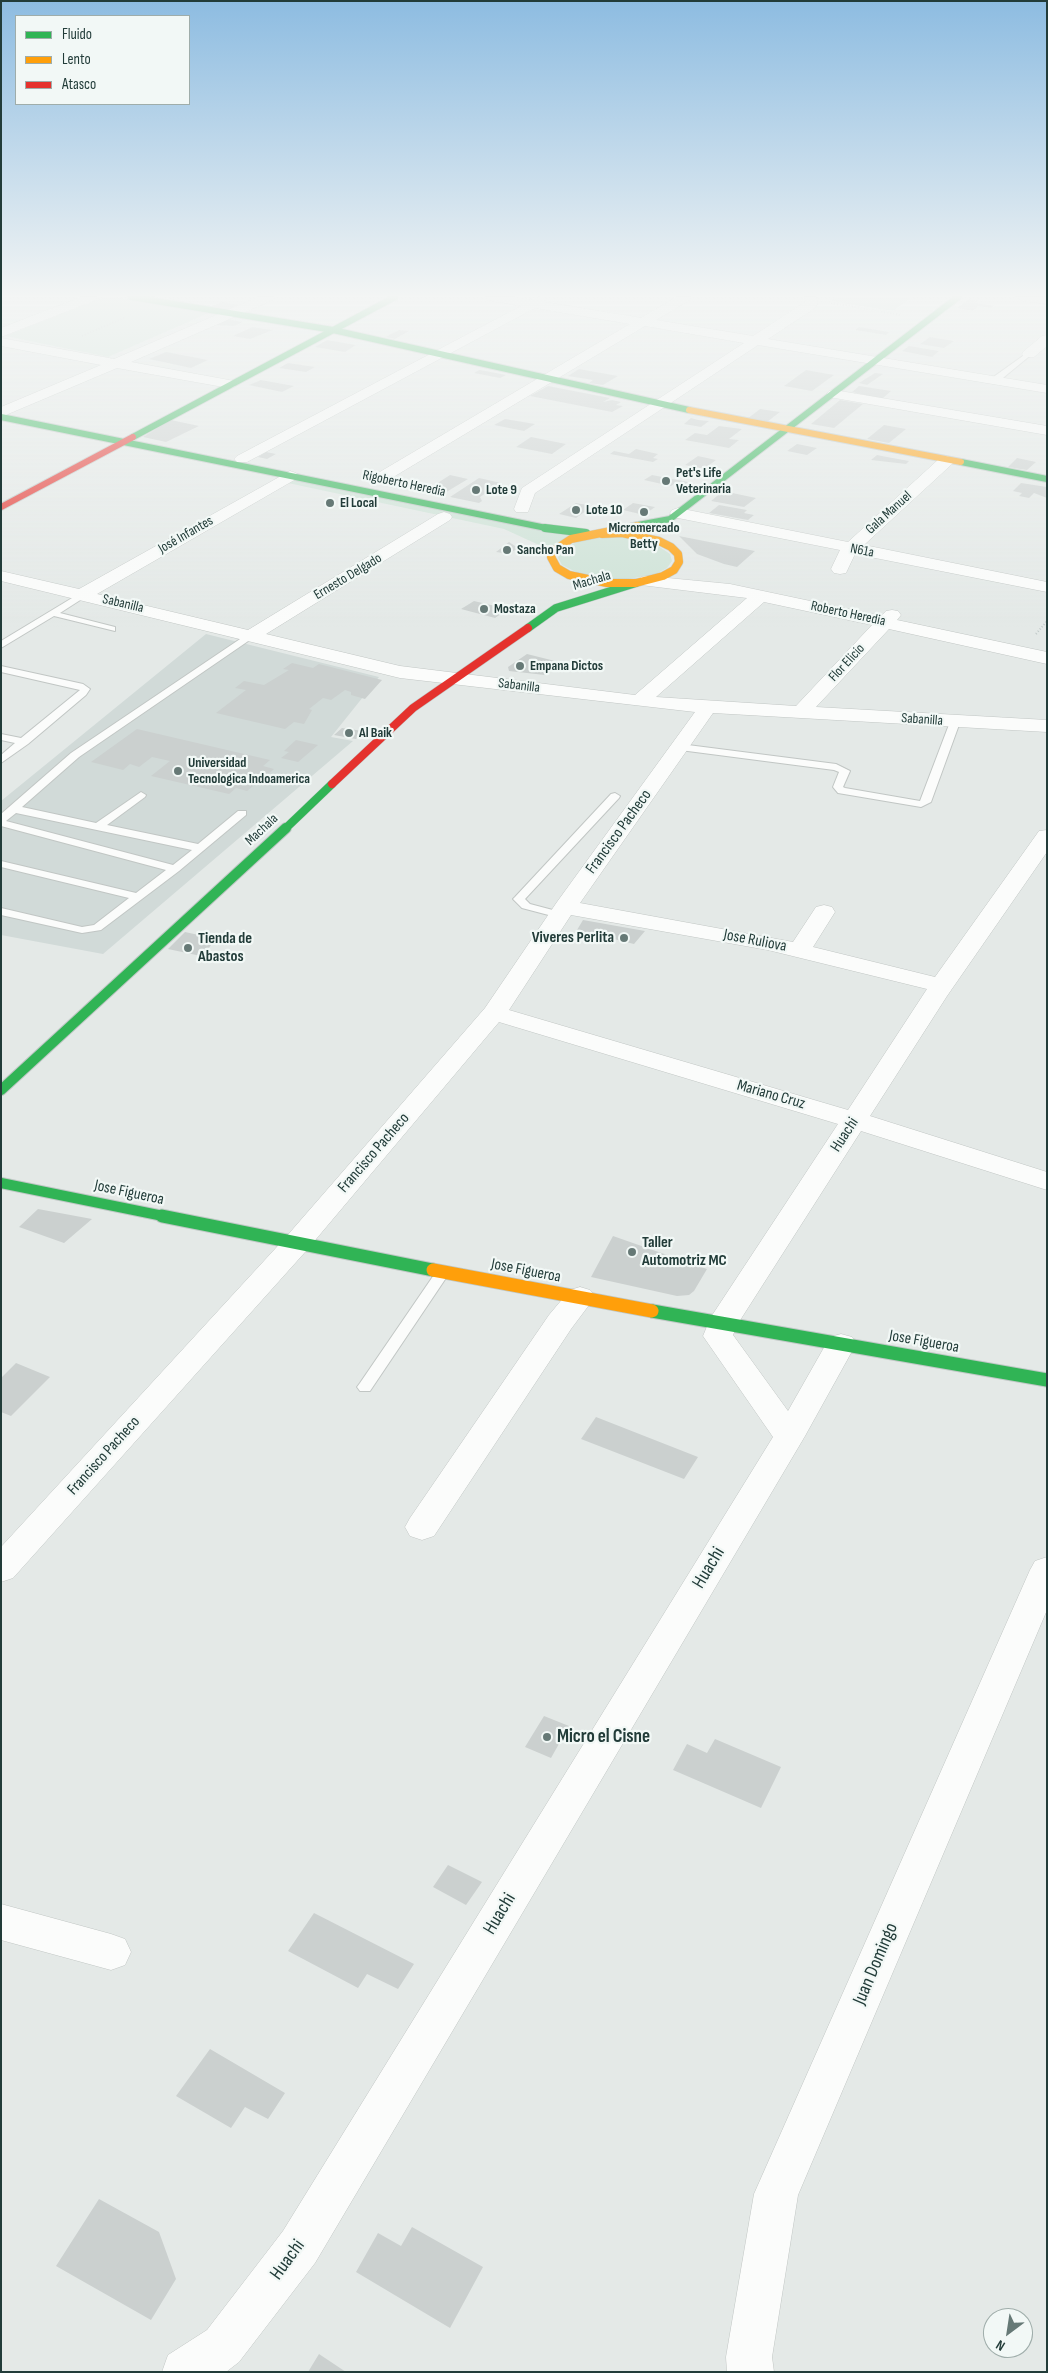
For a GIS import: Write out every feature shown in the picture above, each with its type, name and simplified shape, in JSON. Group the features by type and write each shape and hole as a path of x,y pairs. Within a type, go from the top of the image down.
{"main road":[{"path":"1,507 185,408"},
{"path":"673,408 1047,479"},
{"path":"659,540 674,516 783,430 815,408"},
{"name":"Rigoberto Heredia","path":"1,417 284,479 514,534"},
{"name":"Rigoberto Heredia","path":"284,479 552,529 597,534 632,535 659,540 671,547 692,566"},
{"path":"597,534 674,516"},
{"name":"Rigoberto Heredia","path":"551,559 553,551 560,545 597,534"},
{"path":"551,559 569,575 607,583 641,582 663,576 674,570 692,566"},
{"name":"Machala","path":"551,559 557,588 556,608"},
{"name":"Machala","path":"1,1090 226,884 413,708 556,608 641,582"},
{"name":"Jose Figueroa","path":"1,1183 296,1244 443,1272 722,1324 1047,1380"}],"street":[{"path":"1,413 13,408"},
{"path":"242,459 338,408"},
{"path":"378,479 498,408"},
{"path":"522,508 528,491 656,408"},
{"path":"913,408 1047,431"},
{"name":"Gala Manuel","path":"840,569 844,556 851,548 946,461"},
{"name":"José Infantes","path":"82,594 284,479"},
{"name":"N61a","path":"674,516 851,548 1044,588"},
{"name":"Ernesto Delgado","path":"252,635 444,518"},
{"name":"Roberto Heredia","path":"692,566 1047,658"},
{"name":"Sabanilla","path":"1,576 400,672 639,701 708,707 1047,726"},
{"name":"Roberto Heredia","path":"641,582 730,590 761,595 1047,649"},
{"path":"639,701 761,595"},
{"name":"Flor Elicio","path":"802,712 888,618"},
{"name":"Francisco Pacheco","path":"1,1569 296,1244 494,1013 563,911 708,707"},
{"name":"Huachi","path":"722,1324 942,986 1047,836"},
{"name":"Jose Ruliova","path":"563,911 799,950 942,986"},
{"path":"799,950 824,912"},
{"name":"Mariano Cruz","path":"494,1013 854,1120 1047,1181"},
{"path":"422,1527 560,1322 580,1297"},
{"path":"722,1324 718,1336 789,1436"},
{"name":"Huachi","path":"185,2372 224,2346 299,2247 789,1436 841,1344"},
{"name":"Juan Domingo","path":"751,2372 749,2357 776,2194 1047,1570"},
{"path":"1,1922 111,1952"}],"lane":[{"path":"4,641 82,594"},
{"path":"51,614 112,629"},
{"path":"176,870 1,822 75,755 252,635"},
{"path":"1,760 83,693 85,689 80,686 2,669"},
{"path":"680,747 836,767 845,771 838,787 842,792 921,804 926,802 955,722"},
{"path":"1,737 24,742"},
{"path":"99,826 141,794"},
{"path":"563,911 526,906 519,899 615,796"},
{"path":"14,809 200,848"},
{"path":"1,911 82,930 97,928 176,870 242,813"},
{"path":"1,864 139,897"},
{"path":"365,1387 443,1272"}],"shaded area":[{"name":"Universidad Tecnologica Indoamerica","path":"206,634 379,677 331,737 353,741 103,954 1,935 1,801"}],"green space":[{"path":"292,478 583,535 550,550 504,529 283,482"},
{"path":"616,536 651,541 670,554 672,561 667,568 656,574 623,580 586,577 562,565 558,558 560,551 582,539"}],"building":[{"path":"590,408 620,408 612,412"},
{"path":"831,408 858,408 834,428 811,424"},
{"path":"760,409 780,412 767,422 747,419"},
{"path":"691,418 709,421 701,427 684,424"},
{"path":"505,419 535,424 524,431 494,425"},
{"path":"171,420 199,426 166,442 143,437"},
{"path":"884,425 906,429 889,443 867,439"},
{"path":"719,426 742,429 729,439 739,440 729,448 685,440 695,433 707,435"},
{"path":"531,437 566,444 552,454 516,447"},
{"path":"797,444 817,448 807,455 787,451"},
{"path":"636,449 658,454 653,458 658,459 653,462 610,454 614,451 629,454"},
{"path":"266,452 276,454 267,459 258,457"},
{"path":"877,455 909,461 906,464 871,460"},
{"path":"698,456 716,460 704,469 685,465"},
{"path":"1017,458 1036,462 1027,470 1008,467"},
{"path":"450,475 468,479 443,494 425,491"},
{"name":"Pet's Life Veterinaria","path":"652,475 688,482 683,486 674,484 671,486 644,480"},
{"name":"Lote 9","path":"479,478 501,483 480,497 482,501 479,503 450,497"},
{"path":"1021,483 1047,487 1047,498 1034,493 1029,498 1019,496 1022,493 1013,491"},
{"path":"723,491 756,498 744,507 711,501"},
{"name":"Lote 10","path":"576,503 593,506 576,518 559,514"},
{"path":"633,503 655,507 644,515 623,510"},
{"path":"719,505 747,510 744,513 754,515 748,520 709,513"},
{"path":"679,536 755,551 737,567 697,554"},
{"name":"Sancho Pan","path":"509,542 518,548 509,554 496,552"},
{"name":"Mostaza","path":"474,601 508,609 495,618 461,609"},
{"path":"527,654 563,663 545,675 509,671 508,667"},
{"path":"292,663 313,668 319,664 382,680 365,699 351,695 351,692 345,690 331,700 323,698 309,709 312,710 304,724 294,722 285,729 216,713 246,690 235,688 244,681 264,685 289,670 283,669"},
{"name":"Al Baik","path":"342,728 363,731 356,739 334,735"},
{"path":"137,729 270,760 263,766 274,769 247,791 236,788 229,794 151,776 170,761 152,757 139,767 130,764 123,770 91,762"},
{"path":"296,740 318,745 298,762 281,758 289,752 284,751"},
{"name":"Viveres Perlita","path":"583,920 645,931 634,944 577,930"},
{"path":"185,932 217,939 201,956 168,949"},
{"path":"38,1209 92,1219 64,1243 19,1227"},
{"name":"Taller Automotriz MC","path":"613,1236 707,1269 694,1291 689,1295 677,1296 591,1277"},
{"path":"16,1363 50,1377 11,1416 1,1412 1,1378"},
{"path":"596,1417 698,1457 684,1479 581,1439"},
{"name":"Micro el Cisne","path":"544,1716 569,1726 551,1758 525,1747"},
{"path":"715,1739 781,1767 761,1808 673,1770 687,1744 707,1753"},
{"path":"448,1865 482,1882 466,1905 433,1887"},
{"path":"314,1913 414,1964 398,1989 367,1974 358,1988 288,1951"},
{"path":"210,2049 285,2093 268,2119 245,2107 231,2128 176,2096"},
{"path":"99,2199 159,2232 176,2279 151,2320 56,2266"},
{"path":"412,2227 483,2267 450,2328 356,2272 378,2233 401,2246"},
{"path":"319,2354 346,2372 308,2372"}],"traffic: fast":[{"path":"133,437 188,408"},
{"path":"679,408 689,410"},
{"path":"638,525 670,519 814,408"},
{"path":"1,417 552,529 586,533"},
{"path":"961,462 1047,479"},
{"path":"528,628 556,608 636,583"},
{"path":"1,1090 227,884 332,784"},
{"path":"1,1183 296,1244 433,1270"},
{"path":"652,1311 1047,1380"}],"traffic: slow":[{"path":"689,410 961,462"},
{"path":"602,534 622,533 659,541 671,547 678,554 679,562 674,570 663,576 636,583 607,583 569,575 557,568 551,557 553,551 571,539 638,525"},
{"path":"433,1270 652,1311"}],"traffic: jam":[{"path":"1,507 133,437"},
{"path":"332,784 413,708 528,628"}],"place":[{"name":"Pet's Life Veterinaria","path":"666,481"},
{"name":"Lote 9","path":"476,490"},
{"name":"El Local","path":"330,503"},
{"name":"Lote 10","path":"576,510"},
{"name":"Micromercado Betty","path":"644,512"},
{"name":"Sancho Pan","path":"507,550"},
{"name":"Mostaza","path":"484,609"},
{"name":"Empana Dictos","path":"520,666"},
{"name":"Al Baik","path":"349,733"},
{"name":"Universidad Tecnologica Indoamerica","path":"178,771"},
{"name":"Viveres Perlita","path":"624,938"},
{"name":"Tienda de Abastos","path":"188,948"},
{"name":"Taller Automotriz MC","path":"632,1252"},
{"name":"Micro el Cisne","path":"547,1737"}]}
